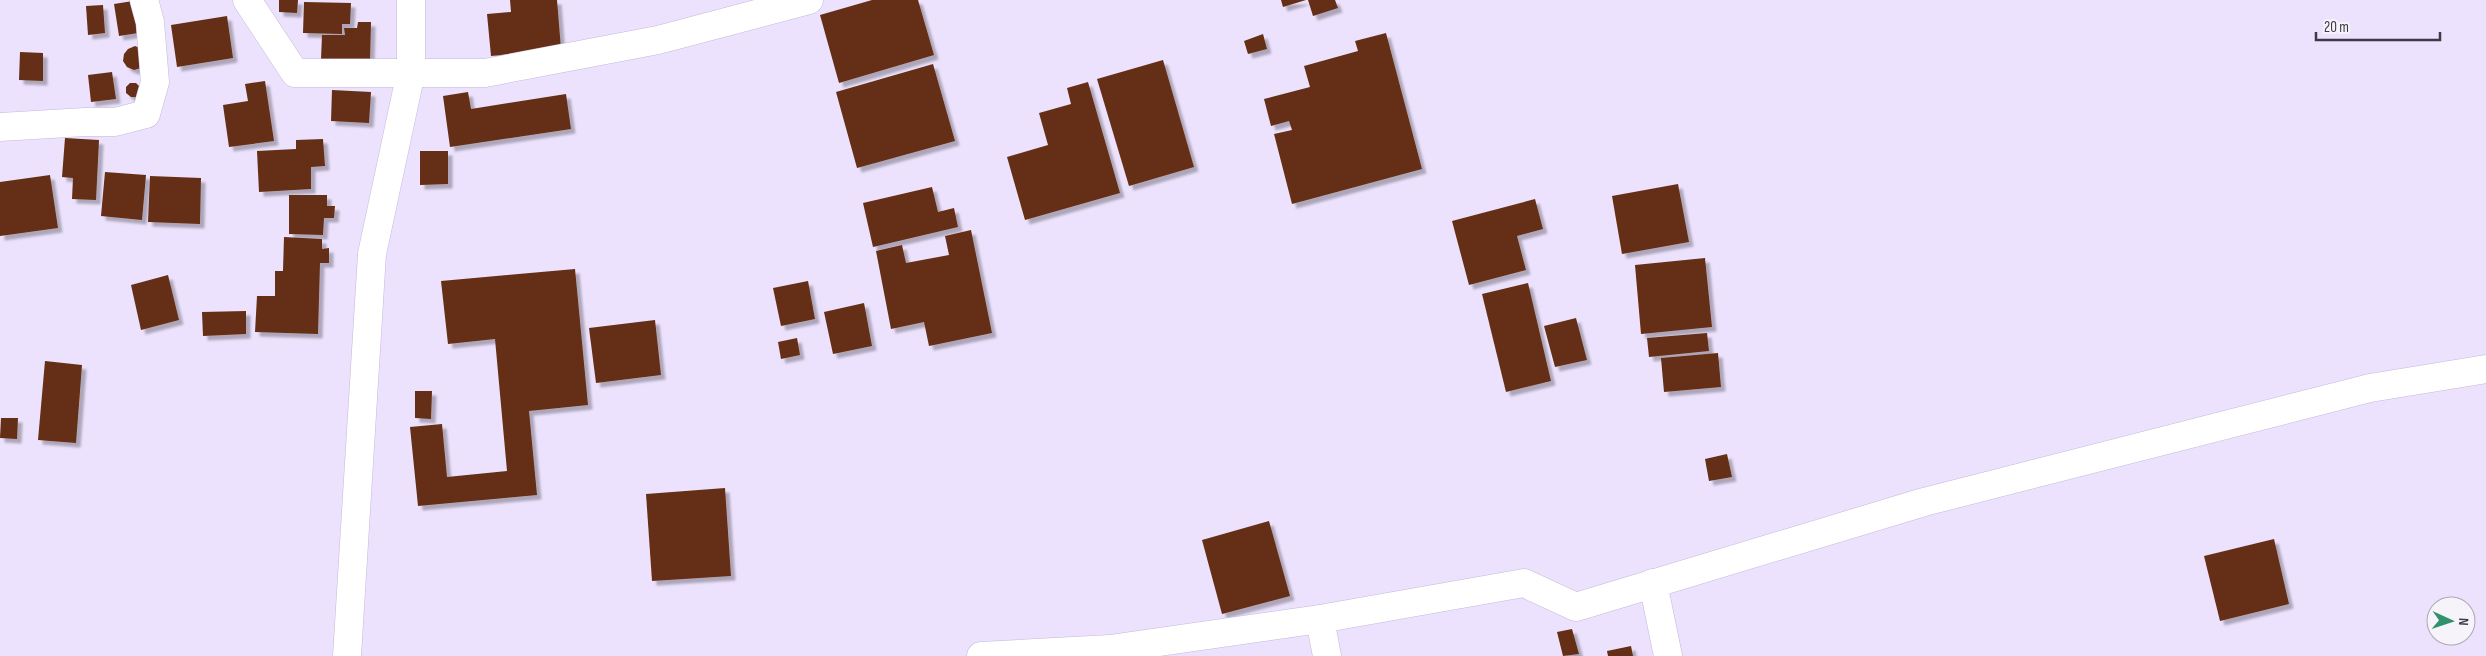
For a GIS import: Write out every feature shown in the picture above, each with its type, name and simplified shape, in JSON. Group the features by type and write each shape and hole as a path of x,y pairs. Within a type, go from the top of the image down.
{"street":[{"path":"0,127 115,122 146,114 155,82 150,22 144,0"},
{"path":"247,0 295,74 485,73 658,40 809,0"},
{"path":"347,656 372,254 410,72 411,0"},
{"path":"981,656 1110,649 1320,619 1524,583 1576,607 1924,502 2370,388 2486,369"},
{"path":"1654,583 1668,656"},
{"path":"1320,619 1327,656"}],"building":[{"path":"279,0 298,0 297,13 279,12"},
{"path":"510,0 557,0 561,49 491,56 487,14 511,12"},
{"path":"872,0 918,0 934,55 839,83 820,15"},
{"path":"1281,0 1306,0 1283,7"},
{"path":"1308,0 1335,0 1338,8 1313,16"},
{"path":"133,1 138,33 119,36 114,4"},
{"path":"304,2 351,3 350,24 342,24 342,34 303,33"},
{"path":"103,5 105,33 88,35 86,6"},
{"path":"227,16 233,58 177,67 171,25"},
{"path":"358,22 371,22 370,61 321,59 322,35 345,35 344,28 357,28"},
{"path":"1386,33 1422,169 1292,204 1274,134 1292,130 1289,121 1271,126 1264,99 1310,87 1304,66 1358,51 1355,41"},
{"path":"1263,34 1267,49 1248,54 1244,41"},
{"path":"135,46 142,49 141,68 134,70 127,67 123,61 124,54 128,49"},
{"path":"20,52 43,53 43,81 19,80"},
{"path":"1163,60 1194,167 1129,186 1097,79"},
{"path":"933,64 955,141 857,168 836,92"},
{"path":"112,72 116,99 91,102 88,75"},
{"path":"265,81 274,141 229,147 223,105 248,101 245,84"},
{"path":"1088,82 1120,193 1025,220 1007,157 1048,145 1039,113 1071,104 1067,88"},
{"path":"130,83 136,83 140,87 137,97 131,97 126,93 126,87"},
{"path":"332,90 371,92 369,123 331,121"},
{"path":"468,92 471,109 566,94 571,129 450,147 443,96"},
{"path":"65,138 99,140 96,200 72,199 73,178 62,177"},
{"path":"323,139 325,166 311,167 311,189 259,192 257,151 296,149 296,140"},
{"path":"420,151 448,151 448,184 420,185"},
{"path":"105,172 146,175 142,220 101,216"},
{"path":"50,175 58,228 0,236 0,182"},
{"path":"150,176 201,178 200,224 148,222"},
{"path":"1678,184 1689,242 1622,254 1612,196"},
{"path":"932,187 938,212 954,208 958,227 873,247 863,203"},
{"path":"289,195 327,195 327,206 335,206 334,218 324,218 323,235 289,234"},
{"path":"1535,199 1543,229 1517,236 1526,270 1469,285 1452,221"},
{"path":"971,230 992,333 929,346 924,322 891,329 876,251 902,245 906,263 949,255 945,236"},
{"path":"284,237 322,239 322,249 329,248 329,263 320,263 318,334 255,332 257,296 275,296 275,271 283,271"},
{"path":"1705,258 1712,327 1641,334 1635,265"},
{"path":"575,269 588,405 529,411 537,495 418,506 410,427 442,424 447,477 507,471 495,339 448,344 441,281"},
{"path":"168,275 179,320 141,330 131,285"},
{"path":"808,281 815,319 781,326 773,288"},
{"path":"1528,283 1551,381 1506,392 1482,294"},
{"path":"864,303 872,346 833,354 824,312"},
{"path":"246,311 246,334 203,336 202,312"},
{"path":"1576,318 1587,360 1555,367 1544,326"},
{"path":"655,320 661,375 596,383 589,328"},
{"path":"1707,333 1709,351 1649,357 1647,338"},
{"path":"797,338 800,355 781,359 778,342"},
{"path":"1718,353 1721,387 1664,392 1661,358"},
{"path":"45,361 82,365 76,443 38,440"},
{"path":"415,391 432,391 431,419 415,418"},
{"path":"1,418 18,418 17,439 0,438"},
{"path":"1727,454 1732,477 1709,481 1705,459"},
{"path":"725,488 731,576 652,581 646,494"},
{"path":"1269,521 1290,596 1222,614 1202,540"},
{"path":"2274,539 2289,604 2220,621 2204,556"},
{"path":"1572,629 1579,654 1563,656 1557,632"},
{"path":"1631,646 1633,656 1608,656 1607,651"}]}
